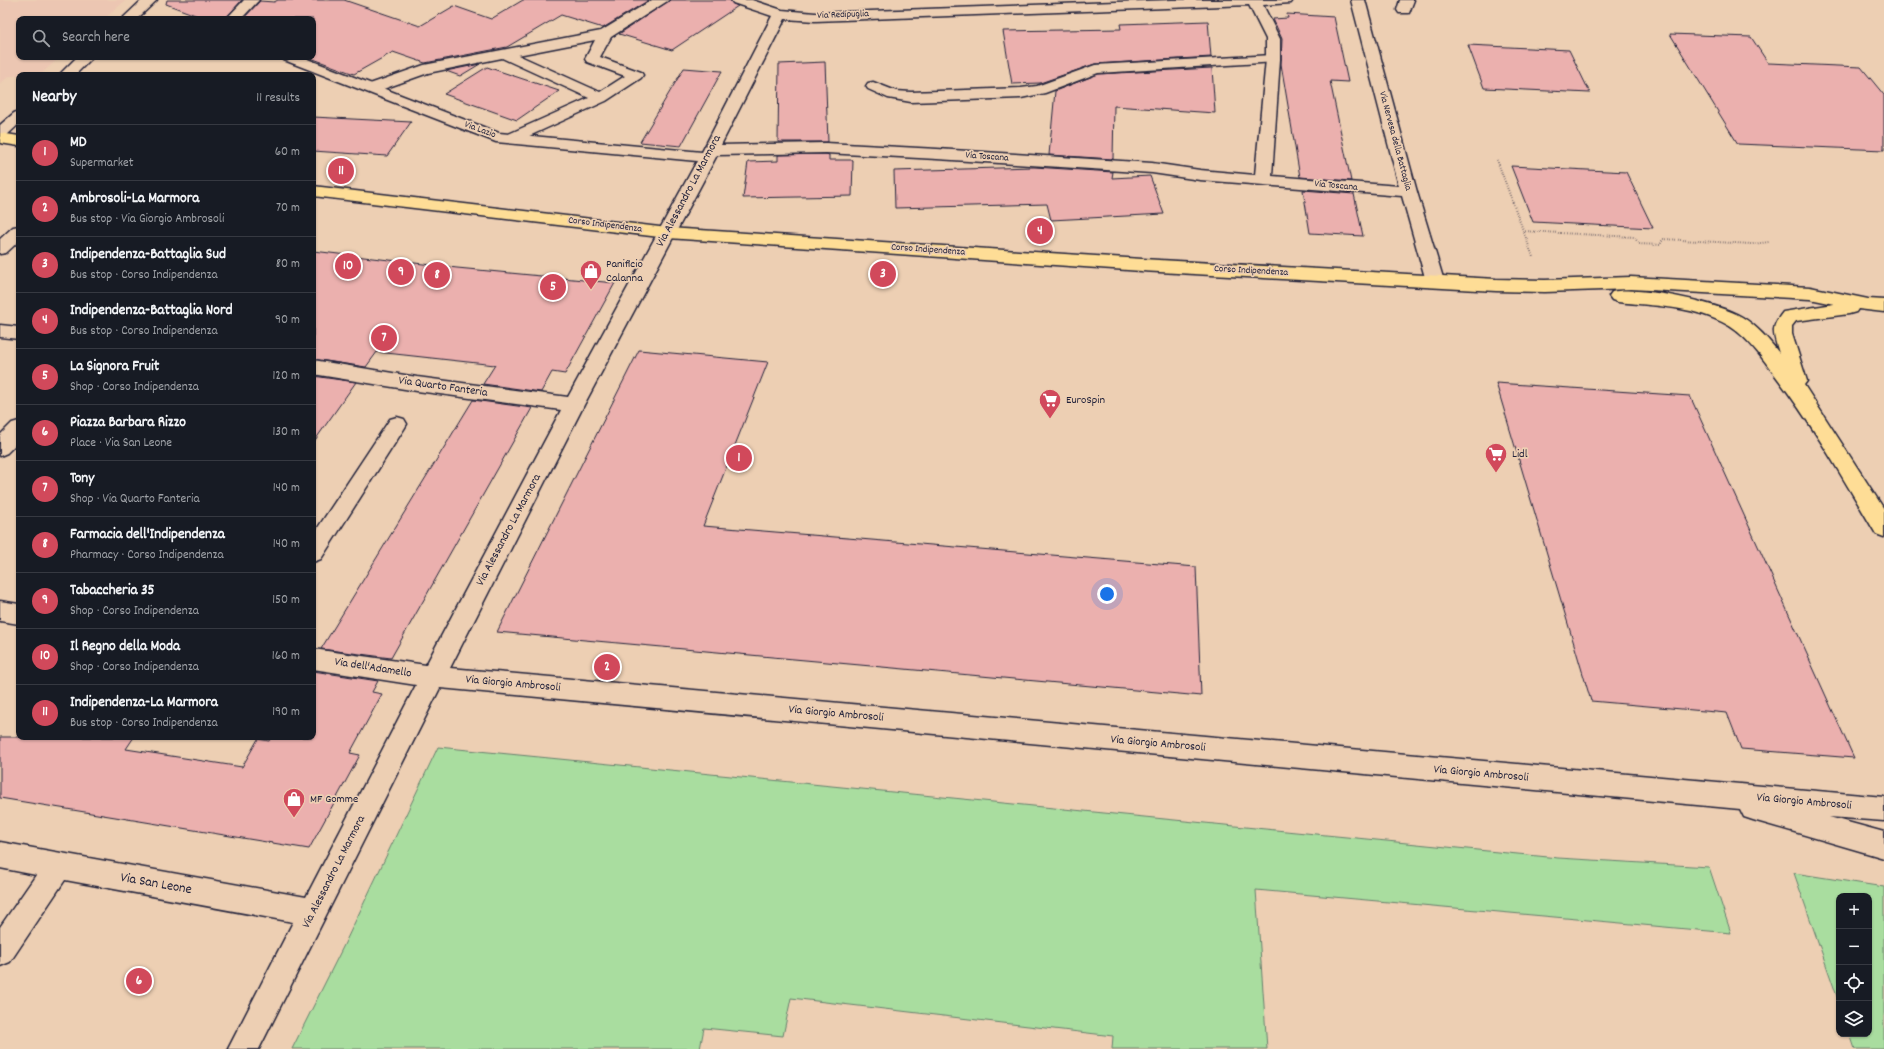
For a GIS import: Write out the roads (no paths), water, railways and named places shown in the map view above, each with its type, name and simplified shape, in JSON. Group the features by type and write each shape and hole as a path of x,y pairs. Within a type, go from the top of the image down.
{"main road":[{"path":"0,138 16,141"},
{"name":"Corso Indipendenza","path":"316,191 668,233 1142,265 1435,282 1545,286"},
{"path":"1545,286 1630,283 1810,293 1876,306"},
{"path":"1545,286 1688,305 1711,310 1728,317 1752,333 1801,393 1884,528"},
{"path":"1801,393 1783,334 1783,325 1790,316 1811,312 1876,306"}],"street":[{"path":"132,16 150,0"},
{"path":"236,16 252,0"},
{"path":"372,88 424,69 605,34 662,0"},
{"name":"Via Redipuglia","path":"738,0 780,14 815,16 1286,0"},
{"name":"Via Nervesa della Battaglia","path":"1358,0 1409,192 1435,282"},
{"path":"1254,1 1273,39 1273,59 1263,180"},
{"name":"Via Alessandro La Marmora","path":"243,1049 574,405 668,233 780,14"},
{"path":"510,139 601,98 636,75 592,59 605,34"},
{"path":"504,54 601,98"},
{"path":"874,86 893,95 911,97 1021,93 1040,90 1095,68 1273,59"},
{"path":"69,72 83,60"},
{"name":"Via Lazio","path":"297,60 496,137 709,154"},
{"path":"0,133 16,119"},
{"name":"Via Toscana","path":"709,154 842,148 1152,168 1200,175 1409,192"},
{"path":"0,249 16,234"},
{"path":"0,331 16,333"},
{"name":"Via Quarto Fanteria","path":"316,367 417,384 574,405"},
{"path":"316,548 396,424"},
{"path":"0,448 16,431"},
{"path":"0,611 16,614"},
{"name":"Via dell'Adamello","path":"316,659 433,677"},
{"name":"Via Giorgio Ambrosoli","path":"433,677 1884,809"},
{"path":"1707,794 1884,845"},
{"name":"Via San Leone","path":"0,855 313,912"},
{"path":"0,952 59,866"}],"place":[{"name":"Indipendenza-La Marmora","path":"341,171"},
{"name":"Indipendenza-Battaglia Nord","path":"1040,231"},
{"name":"Il Regno della Moda","path":"348,266"},
{"name":"Tabaccheria 35","path":"401,272"},
{"name":"Indipendenza-Battaglia Sud","path":"883,274"},
{"name":"Farmacia dell'Indipendenza","path":"437,275"},
{"name":"La Signora Fruit","path":"553,287"},
{"name":"Panificio Calanna","path":"591,290"},
{"name":"Tony","path":"384,338"},
{"name":"EuroSpin","path":"1050,420"},
{"name":"MD","path":"739,458"},
{"name":"Lidl","path":"1496,474"},
{"name":"Ambrosoli-La Marmora","path":"607,667"},
{"name":"MF Gomme","path":"294,818"},
{"name":"Piazza Barbara Rizzo","path":"139,981"}]}
